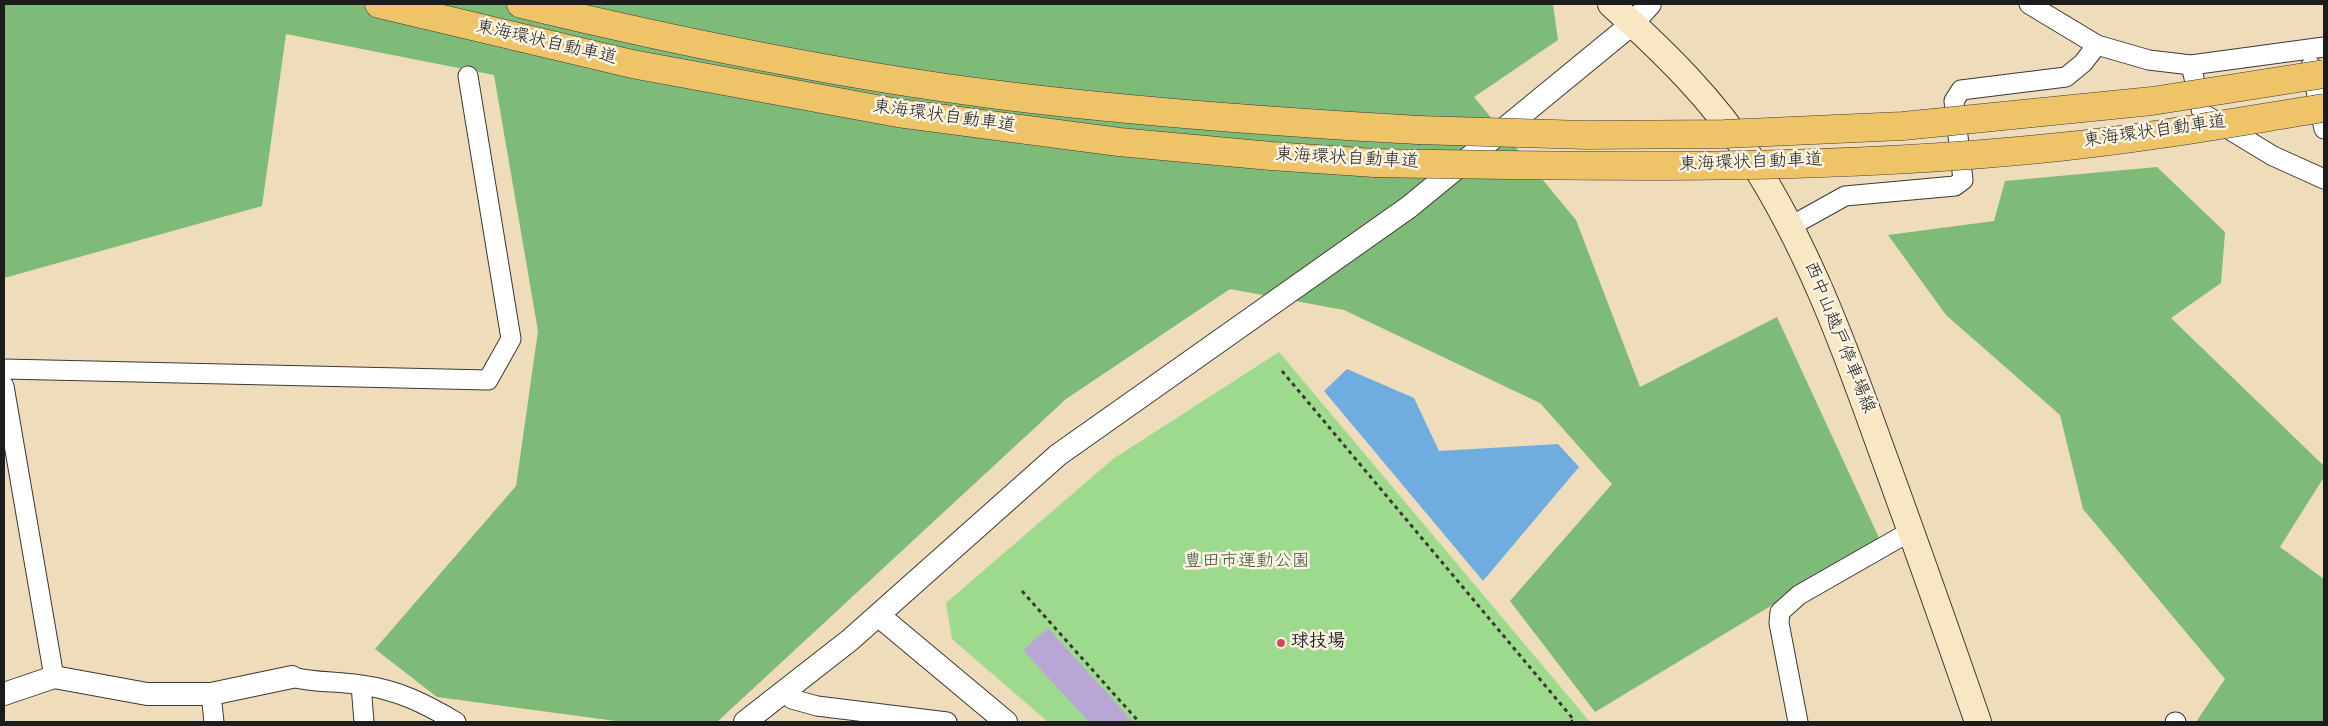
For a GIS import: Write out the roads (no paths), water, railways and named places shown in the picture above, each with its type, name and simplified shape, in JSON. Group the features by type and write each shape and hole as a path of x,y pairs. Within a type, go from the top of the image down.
{"highway":[{"name":"東海環状自動車道","path":"379,4 632,64 898,113 1119,142 1271,156 1375,163 1718,167 1895,160 2057,147 2117,140 2324,108"},
{"name":"東海環状自動車道","path":"521,4 682,41 990,94 1276,122 1418,130 1586,134 1724,134 1903,126 2152,101 2324,74"}],"main road":[{"name":"西中山越戸停車場線","path":"1611,4 1712,107 1751,158 1791,226 1849,360 1978,722"}],"street":[{"path":"770,722 850,640 1058,455 1409,207 1632,24 1650,4"},
{"path":"2029,4 2097,45 2149,60 2191,65 2316,48 2324,129"},
{"path":"1791,226 1845,196 1955,186 1963,180 1954,102 1961,90 2066,77 2083,63 2097,45"},
{"path":"2191,65 2202,112 2273,156 2324,179"},
{"path":"4,369 488,380 511,339 468,76"},
{"path":"4,386 54,677"},
{"path":"1798,722 1779,623 1780,612 1799,595 1911,531"},
{"path":"878,615 1004,722"},
{"path":"745,722 850,640"},
{"path":"4,694 54,677 147,694 211,694 292,677 310,681 361,685 403,694 421,701 456,722"},
{"path":"361,685 364,722"},
{"path":"211,694 214,722"},
{"path":"792,699 816,706 947,722"}],"water":[{"path":"1347,369 1414,398 1439,451 1558,444 1579,467 1483,581 1324,391"}],"place":[{"name":"球技場","path":"1281,643"}],"park label":[{"name":"豊田市運動公園","path":"1247,563"}]}
